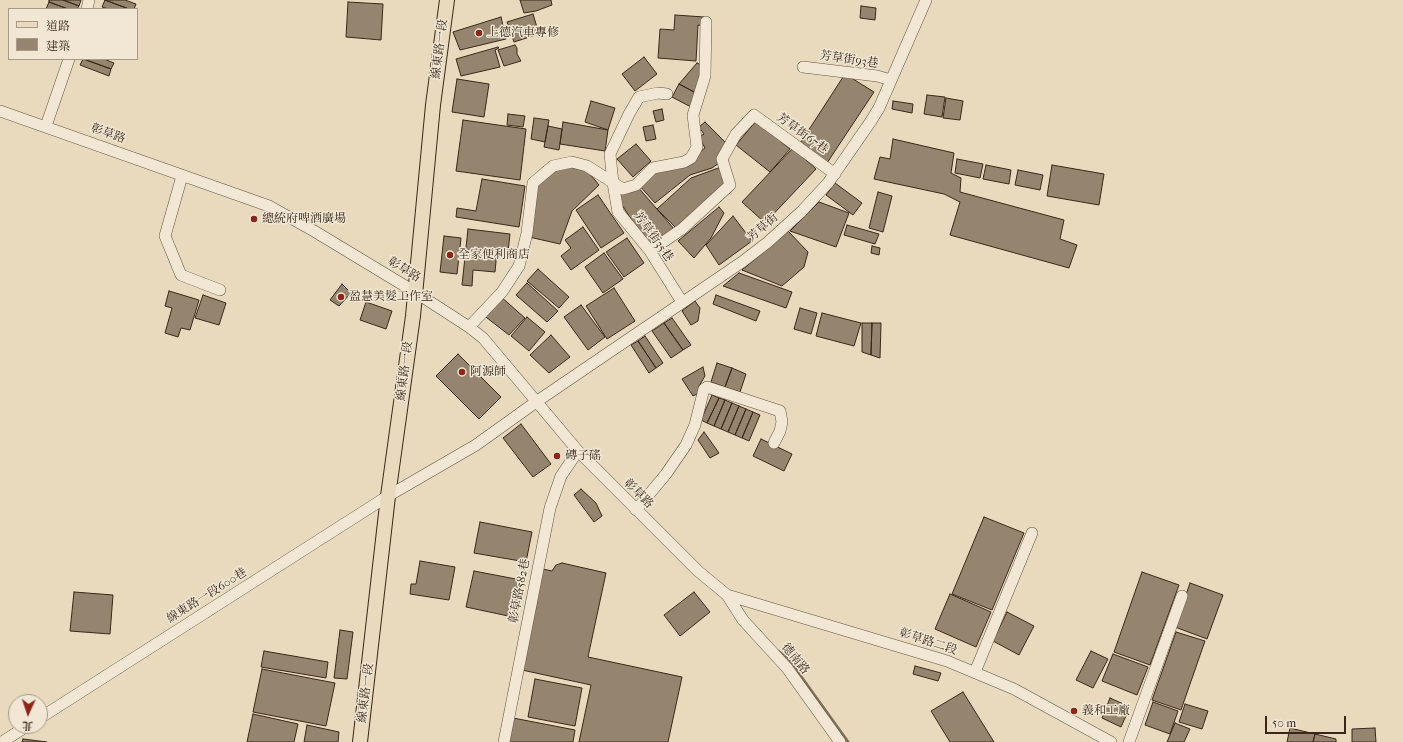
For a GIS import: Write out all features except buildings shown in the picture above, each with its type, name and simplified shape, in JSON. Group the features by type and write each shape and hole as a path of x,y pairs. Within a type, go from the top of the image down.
{"main road":[{"name":"線東路一段","path":"360,742 388,496 415,292 433,105 447,0"}],"street":[{"name":"芳草街","path":"536,402 742,262 768,242 801,212 835,174 871,121 891,80 926,0"},
{"path":"469,327 502,292 519,266 527,233 533,183 553,166 572,162 587,166 623,189 636,184 653,168 684,162 691,158 697,147 693,115 705,76 706,22"},
{"path":"46,126 69,60"},
{"name":"芳草街93巷","path":"804,67 877,76 891,80"},
{"name":"芳草街35巷","path":"667,94 658,93 639,97 629,114 610,154 618,212 650,251 682,302"},
{"name":"彰草路","path":"0,110 269,206 314,231 415,292 469,327 483,338 578,451 698,571 727,595"},
{"name":"芳草街67巷","path":"650,251 682,229 730,185 722,159 736,134 754,116 835,174"},
{"path":"182,176 165,236 181,275 220,290"},
{"path":"636,510 666,474 686,445 695,425 704,389 707,388 780,411 782,422 780,431 774,442"},
{"name":"線東路一段600巷","path":"48,713 388,496 476,445 536,402"},
{"name":"彰草路582巷","path":"504,742 550,508 561,476 578,451"},
{"path":"975,672 1032,533"},
{"name":"彰草路二段","path":"727,595 922,652 975,672 1014,689 1110,742"},
{"name":"德南路","path":"727,595 744,620 787,668 840,742"},
{"path":"1129,742 1182,596"},
{"path":"2,742 14,734"}],"waterway":[{"path":"778,651 789,660 848,742"}],"place":[{"name":"上德汽車專修","path":"479,33"},
{"name":"總統府啤酒廣場","path":"254,219"},
{"name":"全家便利商店","path":"450,255"},
{"name":"盈慧美髮工作室","path":"341,297"},
{"name":"阿源師","path":"462,372"},
{"name":"磚子磘","path":"557,456"},
{"name":"義和工廠","path":"1074,711"}]}
